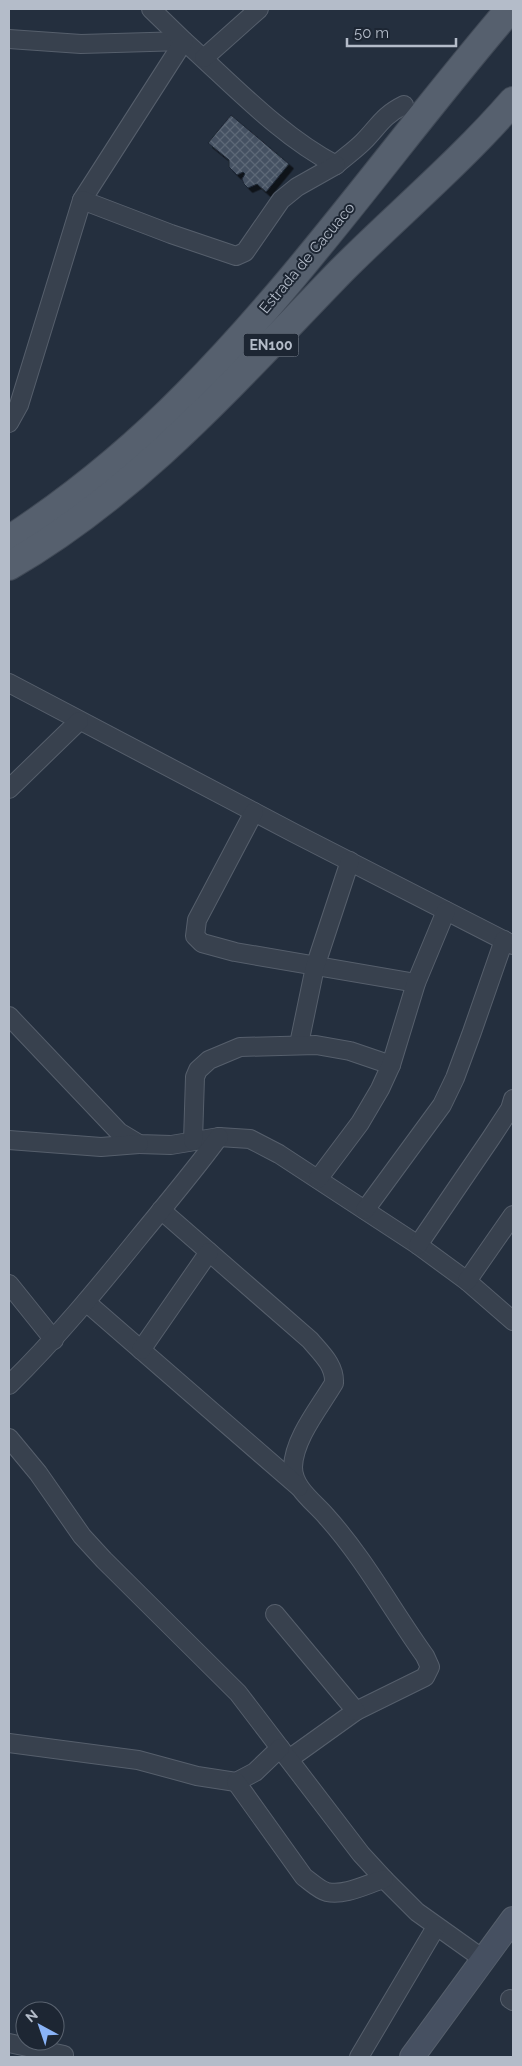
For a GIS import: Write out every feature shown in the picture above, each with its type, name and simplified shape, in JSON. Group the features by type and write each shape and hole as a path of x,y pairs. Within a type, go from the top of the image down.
{"main road":[{"name":"Estrada de Cacuaco","path":"9,540 83,487 187,394 288,283 463,64 510,9"},
{"name":"Estrada de Cacuaco","path":"9,566 108,499 190,428 343,270 423,193 513,101"}],"street":[{"path":"151,9 184,41 305,147 336,165"},
{"path":"204,58 259,9"},
{"path":"9,39 80,44 184,41"},
{"path":"9,423 19,405 82,200 184,41"},
{"path":"82,200 236,256 245,252 281,200 297,187 336,165 364,141 390,112 404,105"},
{"path":"9,683 254,812 508,942 455,1078 442,1105 365,1210"},
{"path":"9,789 79,721"},
{"path":"254,812 197,920 195,936 202,943 236,952 315,967 416,982"},
{"path":"299,1044 315,967 350,861"},
{"path":"318,1179 370,1107 391,1065 416,982 446,911"},
{"path":"9,1016 119,1132 139,1144"},
{"path":"193,1141 195,1077 198,1070 209,1060 240,1047 316,1045 342,1049 391,1065"},
{"path":"418,1245 510,1109 513,1099"},
{"path":"9,1140 101,1147 139,1144 171,1145 219,1136 250,1139 280,1154 418,1245 511,1314"},
{"path":"9,1386 54,1340 86,1302 193,1172 219,1136"},
{"path":"161,1210 310,1340 331,1366 335,1376 334,1383 303,1430 293,1466 295,1478 300,1489"},
{"path":"467,1281 513,1215"},
{"path":"141,1350 209,1252"},
{"path":"9,1284 54,1340"},
{"path":"9,1744 138,1760 197,1776 236,1782 356,1710 426,1677 430,1668 425,1656 342,1533 300,1489 86,1302"},
{"path":"9,1438 38,1473 82,1536 227,1681 285,1753 361,1854 417,1912 483,1959"},
{"path":"275,1614 356,1710"},
{"path":"236,1782 304,1877 326,1892 342,1892 384,1879"},
{"path":"412,2057 513,1918"},
{"path":"359,2057 436,1927"},
{"path":"9,2043 64,2056"}],"building":[{"path":"231,115 289,164 266,192 257,184 248,188 242,179 245,174 243,172 237,175 229,167 229,160 208,143"}]}
